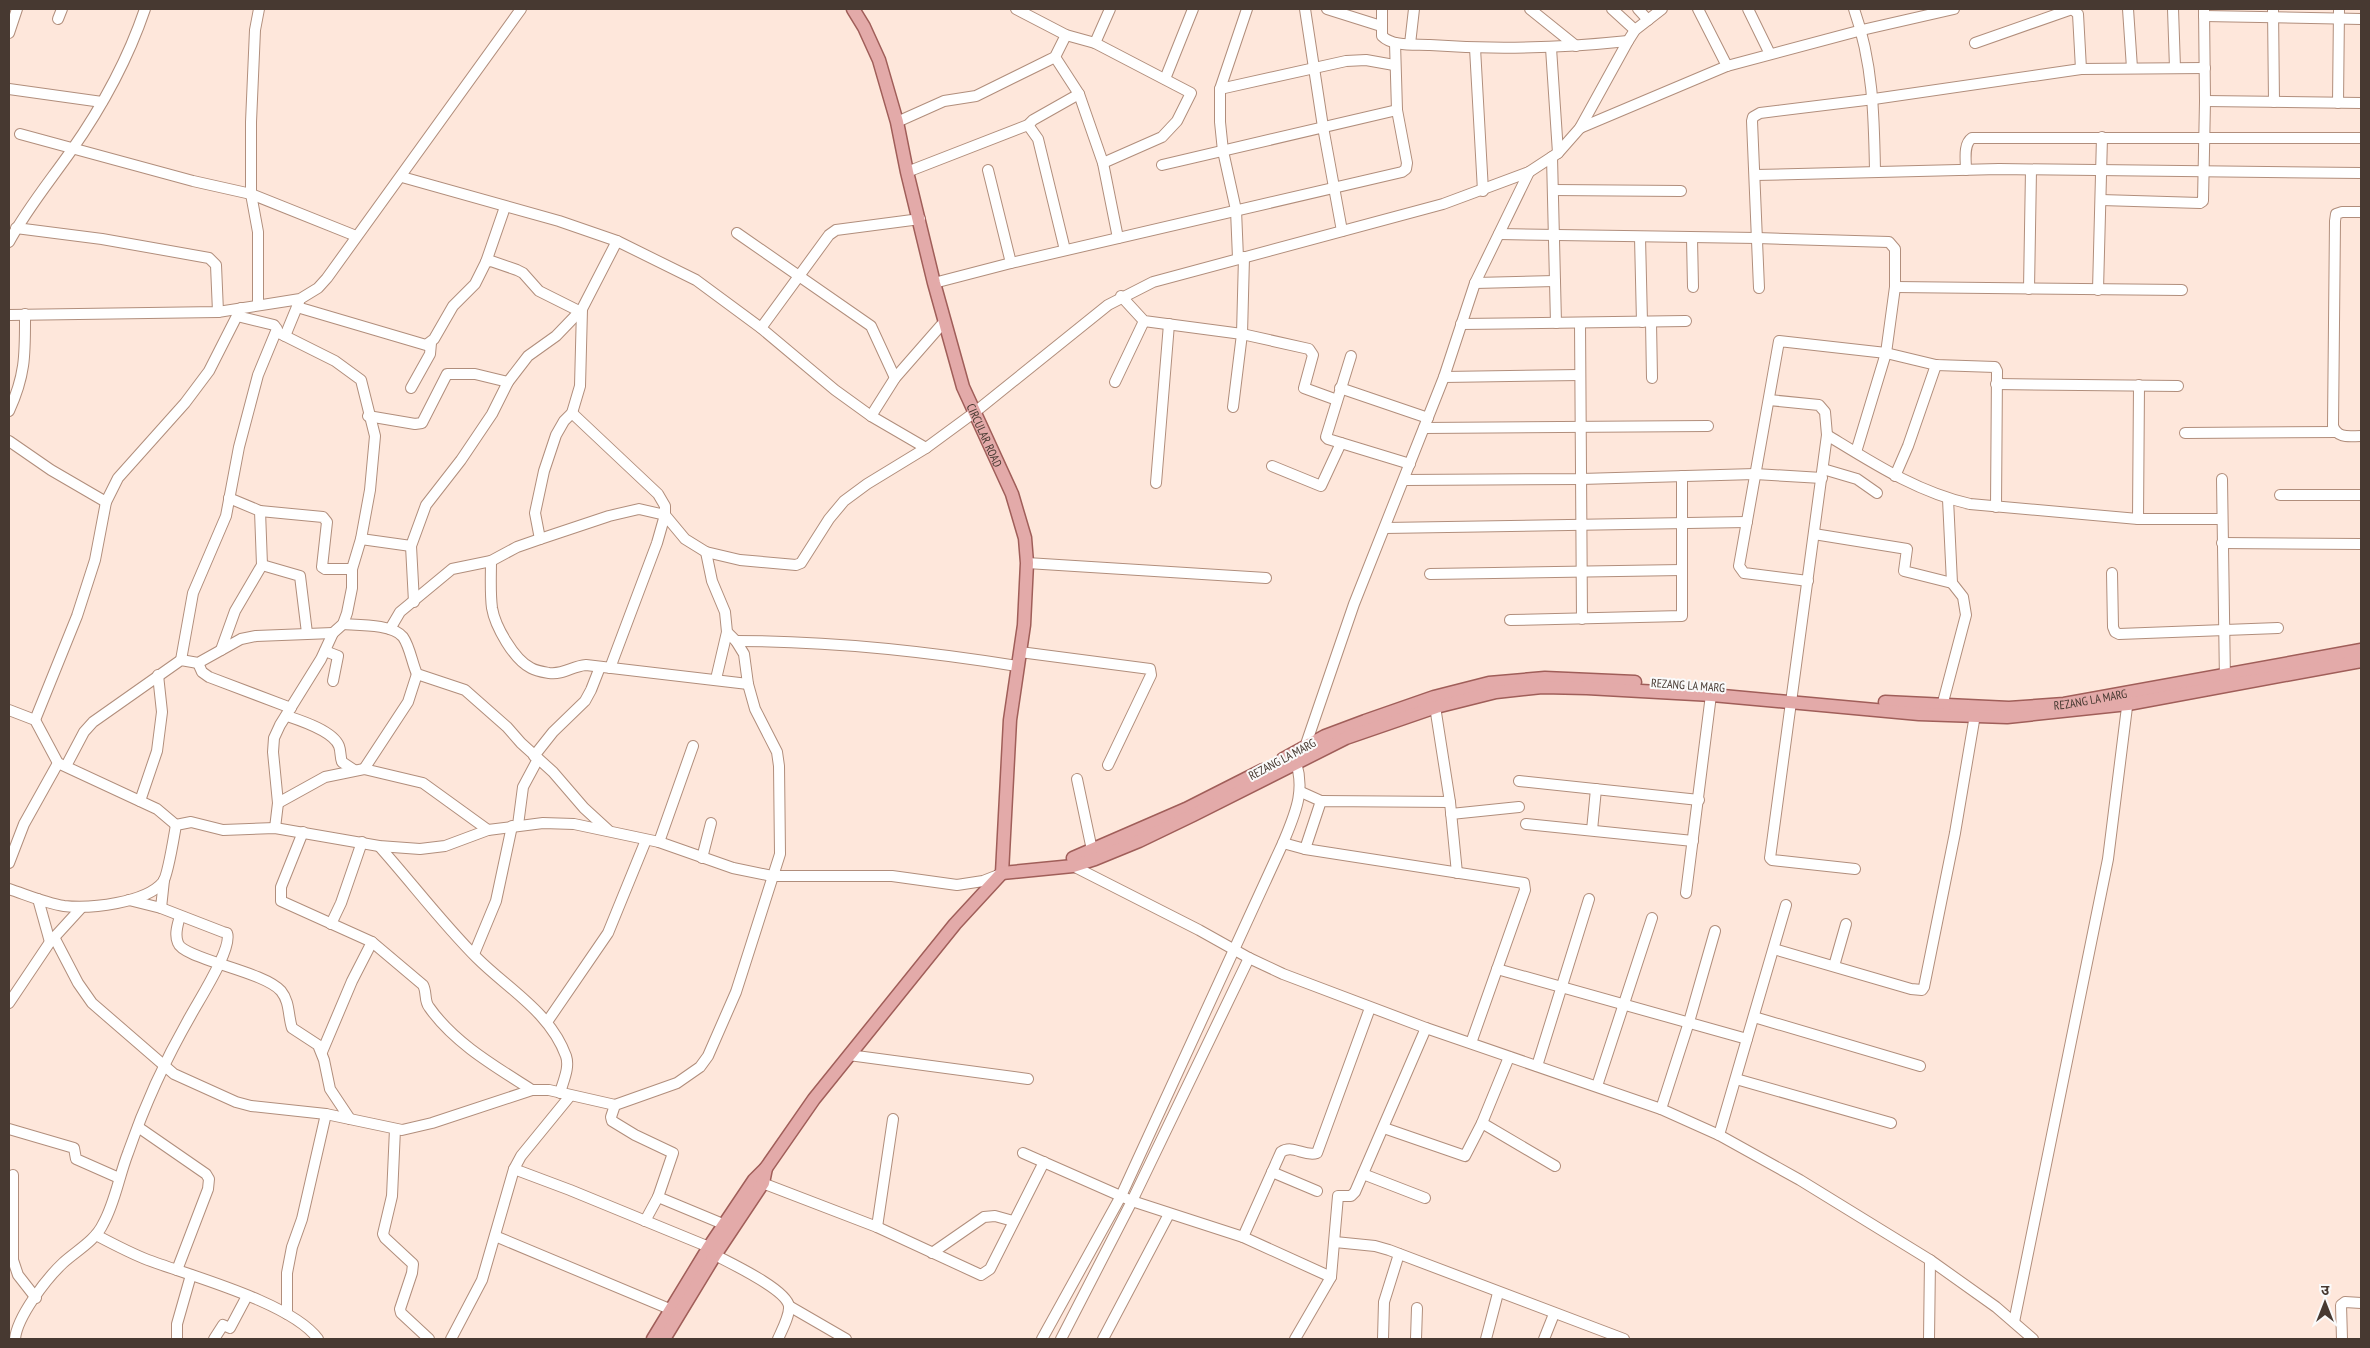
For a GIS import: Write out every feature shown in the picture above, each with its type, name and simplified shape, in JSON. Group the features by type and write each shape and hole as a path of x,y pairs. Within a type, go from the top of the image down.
{"main road":[{"name":"CIRCULAR ROAD","path":"853,9 864,27 879,60 897,122 934,284 963,387 1012,494 1025,538 1027,562 1024,625 1010,720 1002,873"},
{"name":"REZANG LA MARG","path":"2225,681 2361,650"},
{"name":"REZANG LA MARG","path":"1002,873 1073,866 1139,841 1295,758 1489,682 1544,678 1588,678 1791,699 1976,712 2128,699 2225,681 2361,661"},
{"name":"REZANG LA MARG","path":"1791,699 1942,706 1976,712"},
{"name":"REZANG LA MARG","path":"1295,758 1305,747 1325,736 1435,702"},
{"name":"REZANG LA MARG","path":"1047,869 1225,794"},
{"path":"653,1339 814,1099 955,924 1002,873"},
{"path":"664,1339 712,1251 723,1224 758,1182"}],"street":[{"path":"9,33 17,9"},
{"path":"58,19 62,9"},
{"path":"9,242 16,228 73,149 102,102 129,53 145,9"},
{"path":"258,305 258,232 251,194 251,122 255,30 259,9"},
{"path":"181,660 193,593 226,516 239,447 258,375 299,303 327,278 356,236 402,177 521,9"},
{"path":"1016,9 1066,34 1095,43 1191,93 1177,121 1170,130 1154,142 1103,163"},
{"path":"1095,43 1110,9"},
{"path":"1165,79 1193,9"},
{"path":"1233,407 1242,334 1245,271 1241,258 1236,210 1223,151 1220,122 1220,89 1247,9"},
{"path":"1305,9 1313,67 1342,231"},
{"path":"1327,9 1380,26"},
{"path":"1382,9 1380,26 1382,36 1395,43 1475,48 1551,48 1628,41"},
{"path":"1410,44 1414,9"},
{"path":"1530,9 1576,46"},
{"path":"1612,9 1635,30"},
{"path":"1638,9 1648,20"},
{"path":"390,629 400,612 452,569 491,561 517,547 540,539 609,516 639,510 665,515 685,539 706,552 740,560 796,565 802,562 829,519 844,501 867,484 926,448 975,412 1121,296 1153,282 1443,204 1483,191 1529,172 1555,155 1580,128 1635,30 1662,9"},
{"path":"1698,9 1727,66"},
{"path":"1748,9 1770,54"},
{"path":"1854,9 1862,30 1874,99 1875,172"},
{"path":"1580,128 1727,66 1862,30 1954,9"},
{"path":"1975,43 2072,9 2078,14 2081,69"},
{"path":"2128,9 2132,68"},
{"path":"2173,9 2175,68"},
{"path":"2101,200 2200,204 2205,197 2206,101 2204,12 2339,14 2361,19"},
{"path":"2273,13 2274,102"},
{"path":"2338,103 2339,14"},
{"path":"897,122 944,101 976,96 1055,57 1066,34"},
{"path":"934,284 1065,250 1402,172 1406,169 1397,110 1394,65 1395,43"},
{"path":"1475,48 1483,191"},
{"path":"1551,48 1555,155 1553,190 1556,323"},
{"path":"1055,57 1079,94 1103,163 1118,238"},
{"path":"1220,89 1313,67 1355,60 1394,65"},
{"path":"1759,288 1752,122 1756,115 2081,69 2205,68"},
{"path":"9,89 102,102"},
{"path":"907,172 1028,125 1033,120 1079,94"},
{"path":"2206,101 2361,103"},
{"path":"1162,165 1397,110"},
{"path":"1028,125 1038,139 1065,250"},
{"path":"20,134 192,181 251,194 356,236"},
{"path":"1966,170 1966,145 1968,140 1972,138 2361,138"},
{"path":"2098,290 2103,170 2102,138"},
{"path":"988,170 1012,263"},
{"path":"1754,175 1966,170 2361,173"},
{"path":"2029,289 2031,170"},
{"path":"1305,747 1354,604 1444,377 1460,324 1475,284 1529,172"},
{"path":"402,177 559,221 617,241 696,280 761,328 835,390 871,416 926,448"},
{"path":"1553,190 1681,191"},
{"path":"412,388 430,354 431,342 453,306 475,284 486,262 505,207"},
{"path":"2361,212 2342,212 2336,214 2335,221 2333,426 2336,432 2342,436 2361,436"},
{"path":"761,328 829,235 836,230 920,219"},
{"path":"16,228 102,239 209,258 216,265 218,312"},
{"path":"737,233 871,326 895,378"},
{"path":"1499,234 1888,242 1895,249 1895,287 1886,353 1856,452"},
{"path":"1640,237 1652,378"},
{"path":"1692,238 1693,287"},
{"path":"414,602 412,546 426,505 461,460 487,422 508,382 528,356 556,336 581,310 617,241"},
{"path":"486,262 523,273 539,292 581,310"},
{"path":"1475,284 1555,281"},
{"path":"1895,287 2182,290"},
{"path":"1121,296 1144,320 1242,334 1309,349 1313,355 1304,388 1337,400"},
{"path":"9,315 239,312 258,305 299,303 423,345 431,342"},
{"path":"540,539 535,513 544,471 556,435 564,421 572,414 580,386 581,310"},
{"path":"239,312 274,325 281,334 335,361 361,380 368,416 375,436 370,490 361,539 352,569 352,588 343,624 333,634 274,738 273,752 278,803 274,828"},
{"path":"35,720 77,616 95,560 106,502 118,478 186,403 209,371 239,312"},
{"path":"9,410 22,378 25,354 25,314"},
{"path":"1115,382 1144,320"},
{"path":"1460,324 1686,321"},
{"path":"871,416 895,378 944,322"},
{"path":"1580,323 1582,619"},
{"path":"1156,483 1170,324"},
{"path":"1808,581 1744,573 1740,570 1746,522 1779,341 1886,353 1936,365 1995,367 1997,371 1996,507"},
{"path":"1351,356 1326,437 1410,464"},
{"path":"1895,476 1908,446 1936,365"},
{"path":"368,416 415,424 422,423 447,374 475,374 508,382"},
{"path":"1444,377 1580,375"},
{"path":"1996,384 2178,386"},
{"path":"2138,520 2139,385"},
{"path":"1340,388 1428,418"},
{"path":"1769,400 1819,405 1825,412 1828,435 1770,858 1772,860 1855,869"},
{"path":"474,954 496,901 523,787 536,757 553,732 584,701 605,667 657,543 665,515 665,506 658,494 572,414"},
{"path":"1424,428 1708,426"},
{"path":"2185,433 2336,432"},
{"path":"1828,435 1895,476 1918,488 1948,499 1996,507 2138,520 2222,519"},
{"path":"9,441 51,470 106,502"},
{"path":"1272,466 1321,486 1341,443"},
{"path":"1404,480 1581,479 1822,473 1857,479 1877,493"},
{"path":"1510,620 1682,616 1682,476"},
{"path":"2222,480 2225,681"},
{"path":"2280,495 2361,495"},
{"path":"229,498 260,511 323,517 327,522 322,567 325,569 352,569"},
{"path":"1948,499 1952,583"},
{"path":"221,650 235,610 262,565 260,511"},
{"path":"1385,528 1746,522"},
{"path":"1814,534 1907,549 1904,571 1952,583 1964,597 1966,616 1942,706"},
{"path":"361,539 412,546"},
{"path":"2222,543 2361,544"},
{"path":"706,552 712,581 724,612 727,632 716,679"},
{"path":"491,561 492,607 495,622 514,652 528,667 536,671 563,674 579,666 605,667 748,684"},
{"path":"1027,562 1266,578"},
{"path":"262,565 300,576 307,633"},
{"path":"1430,574 1682,570"},
{"path":"2112,573 2115,632 2125,634 2278,628"},
{"path":"278,803 325,777 359,770 408,702 418,674 403,636 390,629 343,624"},
{"path":"38,899 52,940 86,996 162,1065 192,1083 246,1105 326,1114 395,1129 422,1126 532,1090 560,1093 615,1105 677,1083 696,1071 708,1056 736,992 780,854 779,766 777,752 762,727 748,684 744,654 736,641 727,632"},
{"path":"9,863 24,824 84,732 93,722 158,675 181,660 198,663 241,639 256,636 307,633 333,634"},
{"path":"736,641 796,641 872,646 938,653 1017,666"},
{"path":"325,651 338,656 333,681"},
{"path":"1020,652 1150,668 1151,675 1108,764"},
{"path":"198,663 202,672 209,677 289,712 321,730 338,744 342,762 359,770 423,783 488,830"},
{"path":"418,674 464,690 507,727 536,757 560,778 580,804 608,830"},
{"path":"140,801 157,751 162,712 158,675"},
{"path":"1686,893 1712,691"},
{"path":"2014,1322 2108,859 2128,699"},
{"path":"1435,702 1450,802 1457,873"},
{"path":"9,710 35,720 62,765 156,809 176,826"},
{"path":"1774,950 1911,989 1922,990 1976,712"},
{"path":"659,842 693,746"},
{"path":"1042,1339 1121,1196 1283,843 1295,814 1301,792 1295,758"},
{"path":"1077,779 1092,850"},
{"path":"1519,781 1699,800"},
{"path":"1592,830 1596,789"},
{"path":"1301,792 1321,802 1450,802"},
{"path":"1305,849 1321,802"},
{"path":"1451,814 1519,807"},
{"path":"176,826 191,822 223,830 274,828 380,846 420,849 445,846 488,830 543,823 574,824 659,842 733,868 772,876 892,876 957,885 983,881 1002,873"},
{"path":"702,858 711,823"},
{"path":"1526,824 1693,841"},
{"path":"161,908 164,880 176,826"},
{"path":"303,832 279,897 284,902 372,942 423,985 426,990 428,1007 466,1045 532,1090"},
{"path":"546,1022 608,933 646,840"},
{"path":"331,924 341,902 362,842"},
{"path":"1283,843 1305,849 1520,881 1525,886 1471,1043"},
{"path":"380,846 474,954 521,996 546,1022 556,1036 568,1066 560,1093"},
{"path":"1073,866 1249,958 1370,1008 1661,1109 1719,1135 1800,1180 1930,1260 2014,1322 2033,1339"},
{"path":"9,889 65,906 82,907 128,900 148,893 164,880"},
{"path":"1537,1066 1589,899"},
{"path":"15,1339 18,1325 61,1265 96,1235 104,1223 162,1065 220,962 228,939 227,934 161,908 128,900"},
{"path":"1719,1135 1786,905"},
{"path":"9,1003 52,940 82,907"},
{"path":"180,916 176,936 181,948 190,954 220,962 278,988 288,1005 292,1028 313,1040 322,1052 330,1089 350,1119"},
{"path":"1596,1086 1652,918"},
{"path":"1834,966 1846,924"},
{"path":"1661,1109 1689,1022 1715,931"},
{"path":"322,1052 352,981 372,942"},
{"path":"1061,1339 1132,1201 1249,958"},
{"path":"1497,969 1748,1039"},
{"path":"1243,1237 1281,1152 1289,1148 1314,1154 1317,1153 1370,1008"},
{"path":"1754,1017 1920,1066"},
{"path":"1295,1339 1331,1277 1338,1196 1354,1194 1426,1028"},
{"path":"849,1055 1028,1079"},
{"path":"1384,1128 1462,1156 1468,1153 1509,1057"},
{"path":"1736,1079 1890,1123"},
{"path":"451,1339 482,1280 514,1169 522,1156 570,1096"},
{"path":"615,1105 611,1117 612,1121 634,1135 673,1153 658,1197 645,1221"},
{"path":"287,1314 287,1273 292,1247 302,1219 326,1114"},
{"path":"877,1227 893,1120"},
{"path":"1482,1122 1555,1166"},
{"path":"138,1128 206,1174 209,1179 208,1189 177,1270"},
{"path":"9,1129 74,1148 76,1159 119,1178"},
{"path":"395,1129 392,1196 383,1234 413,1264 412,1273 400,1309 401,1313 429,1339"},
{"path":"1023,1153 1132,1201 1243,1237 1331,1277"},
{"path":"758,1182 877,1227 975,1274 985,1274 990,1269 1044,1162"},
{"path":"514,1169 645,1221 712,1251 781,1294 789,1306 846,1339"},
{"path":"1272,1172 1317,1192"},
{"path":"1362,1174 1425,1198"},
{"path":"13,1175 13,1260 18,1275 36,1298"},
{"path":"658,1197 723,1224"},
{"path":"1104,1339 1169,1214"},
{"path":"932,1253 984,1217 995,1216 1013,1221"},
{"path":"96,1235 132,1254 191,1274 287,1314 309,1328 318,1339"},
{"path":"495,1236 672,1310"},
{"path":"1334,1242 1375,1246 1400,1254 1498,1293 1624,1339"},
{"path":"1383,1339 1384,1302 1400,1254"},
{"path":"1929,1339 1930,1260"},
{"path":"177,1339 177,1324 191,1274"},
{"path":"1486,1339 1498,1293"},
{"path":"214,1339 223,1324 230,1328 247,1296"},
{"path":"2342,1339 2341,1305 2345,1302 2361,1303"},
{"path":"778,1339 789,1306"},
{"path":"1416,1339 1417,1308"},
{"path":"1544,1339 1554,1314"}]}
